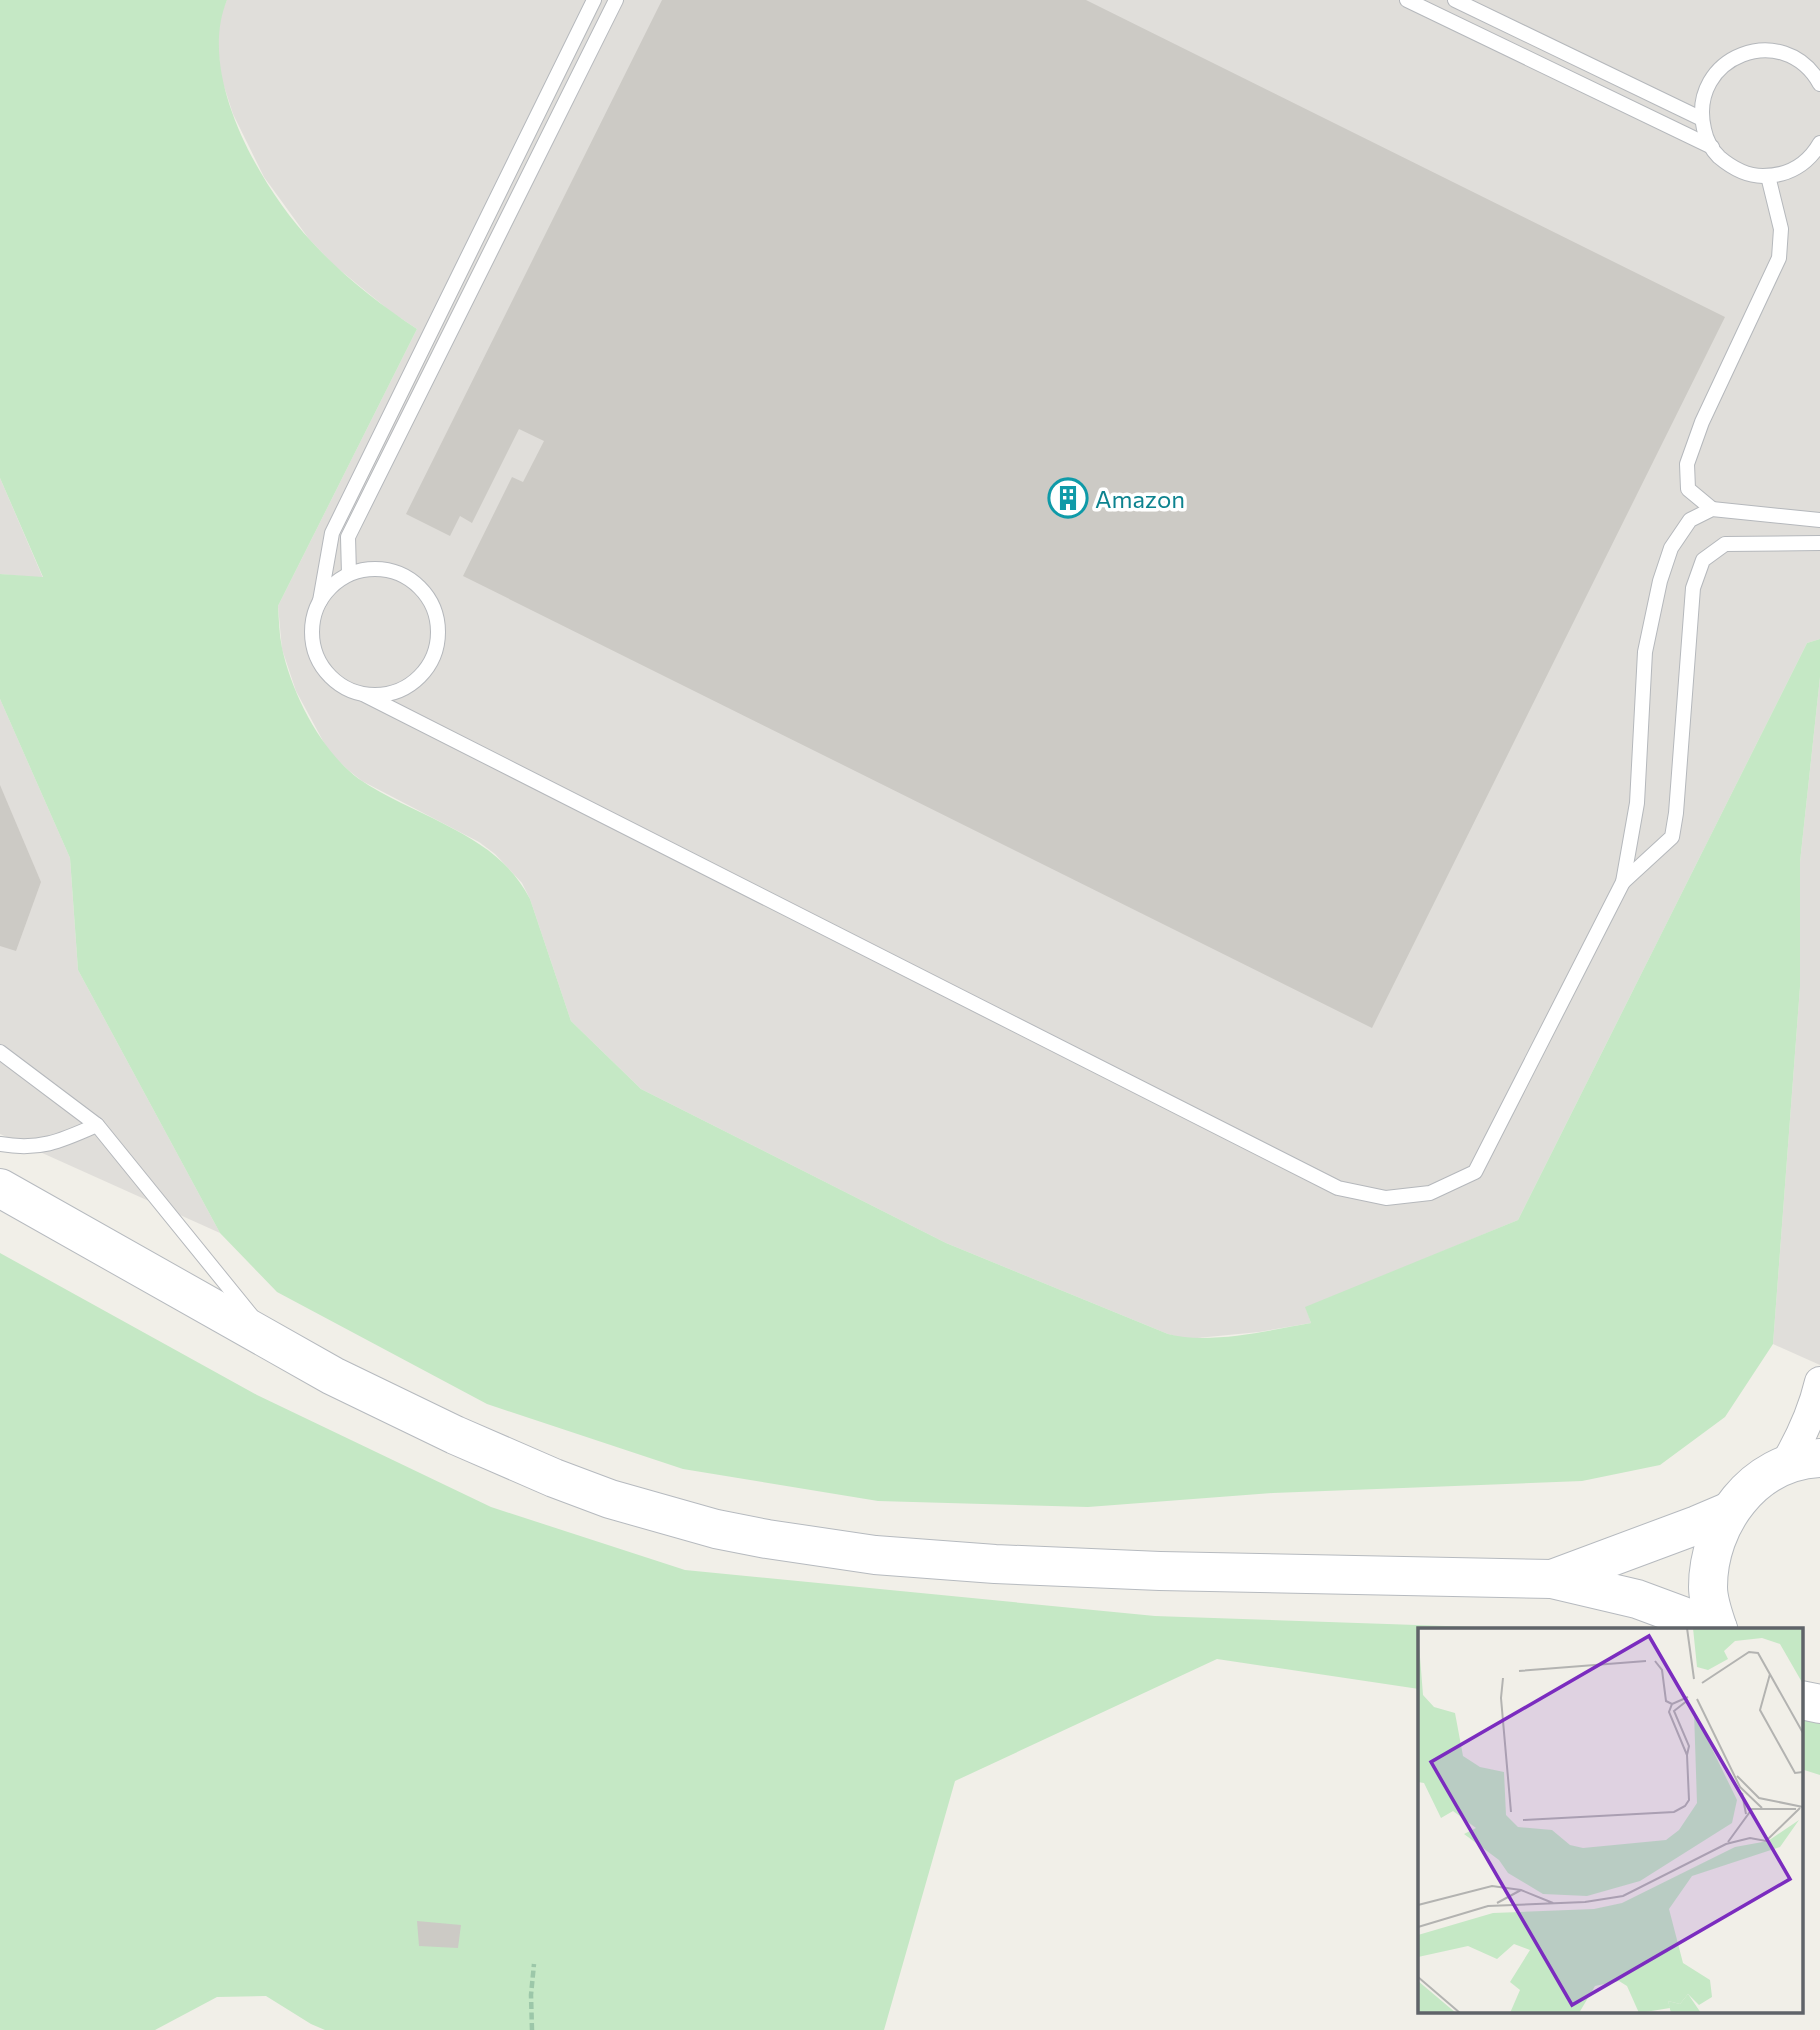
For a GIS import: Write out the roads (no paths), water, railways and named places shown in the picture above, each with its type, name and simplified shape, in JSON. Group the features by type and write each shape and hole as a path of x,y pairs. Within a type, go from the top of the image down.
{"main road":[{"path":"0,1188 333,1376 455,1435 554,1478 659,1514 767,1539 875,1555 995,1564 1160,1571 1552,1579 1637,1599 1715,1628"},
{"path":"1718,1628 1708,1590 1712,1549 1721,1525 1749,1489 1802,1462"},
{"path":"1552,1579 1730,1511"},
{"path":"1802,1700 1820,1704"}],"street":[{"path":"1802,1462 1801,1438 1815,1404 1820,1382"}],"lane":[{"path":"594,0 332,533 320,601 313,620 312,640 318,659 330,676 346,688 365,695 1338,1188 1386,1198 1430,1193 1475,1172 1623,883 1637,803 1645,652 1660,581 1671,548 1690,520 1712,509 1820,520"},
{"path":"349,574 348,537 616,0"},
{"path":"1407,0 1712,147"},
{"path":"1455,0 1702,119"},
{"path":"1820,84 1814,74 1797,59 1777,51 1758,50 1739,55 1722,66 1710,81 1703,99 1702,119 1706,138 1716,154 1733,168 1754,176 1776,176 1796,168 1813,155 1820,143"},
{"path":"1712,509 1688,489 1687,464 1702,422 1779,258 1782,229 1768,176"},
{"path":"1623,883 1672,836 1693,588 1703,560 1725,544 1820,543"},
{"path":"320,601 332,585 349,574 368,569 388,570 407,577 422,589 433,606 438,625 438,644 431,662 419,678 403,689 384,695 365,695"},
{"path":"0,1052 97,1125 271,1341"},
{"path":"0,1144 22,1148 55,1143 97,1125"}],"place":[{"name":"Amazon","path":"1068,498"}]}
